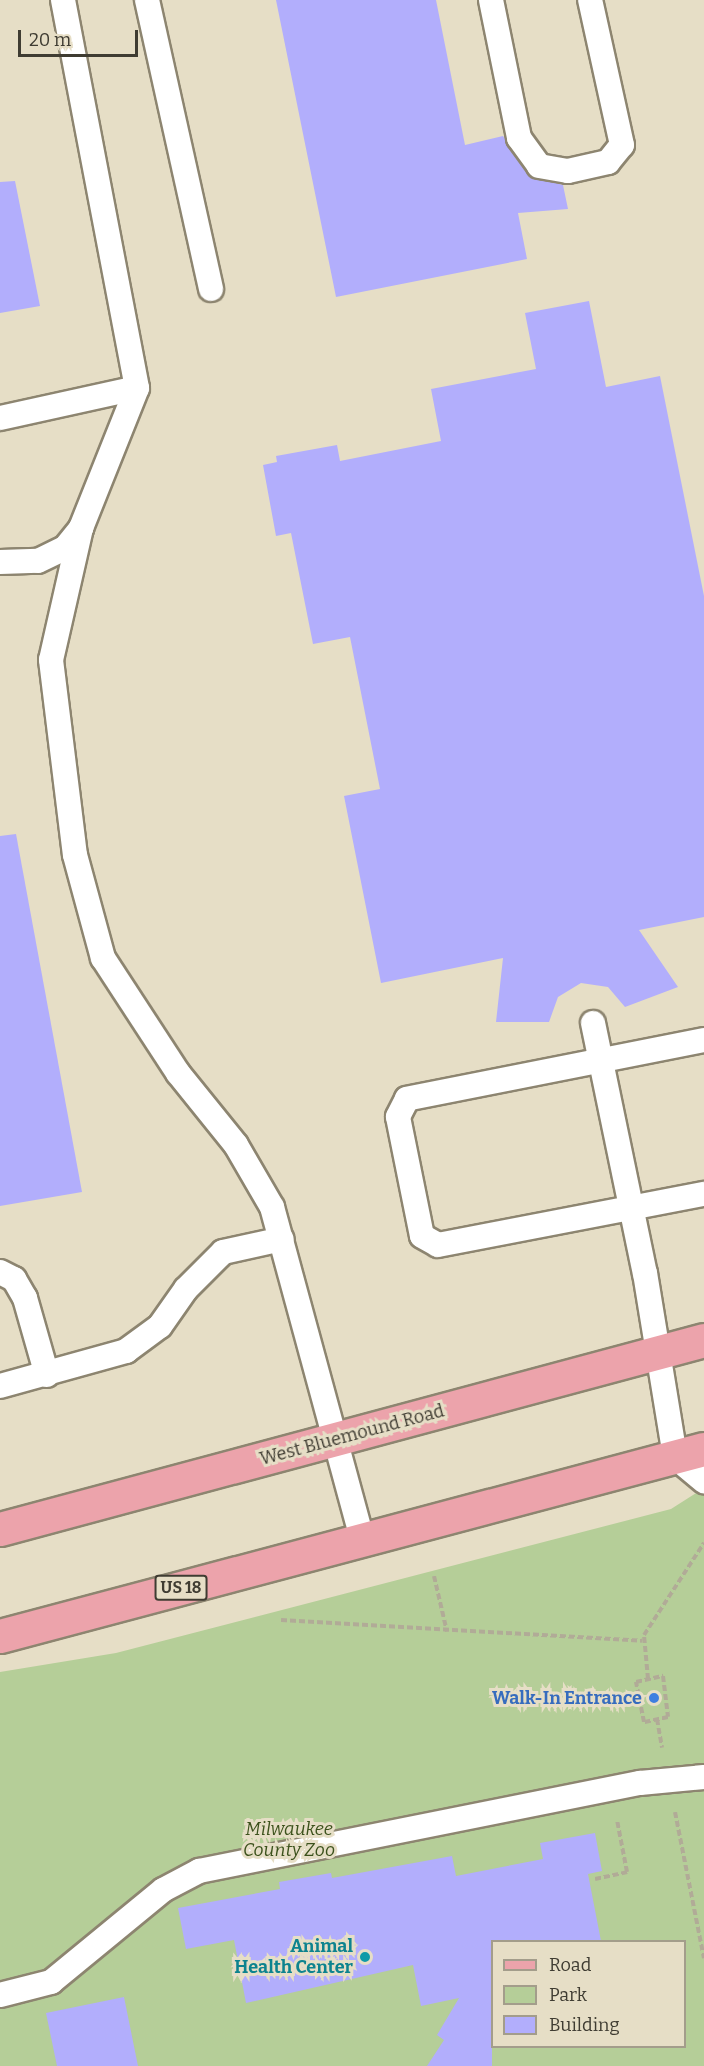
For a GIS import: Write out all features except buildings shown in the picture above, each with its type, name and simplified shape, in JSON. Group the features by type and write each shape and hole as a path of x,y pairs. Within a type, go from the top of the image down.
{"main road":[{"name":"West Bluemound Road","path":"0,1529 704,1340"},
{"name":"US 18","path":"0,1636 689,1453"}],"lane":[{"path":"63,0 137,388 81,528 51,660 75,855 103,958 178,1073 236,1145 272,1207 337,1439 362,1539"},
{"path":"147,0 211,289"},
{"path":"491,0 519,138 539,166 568,171 608,162 622,145 590,0"},
{"path":"0,418 137,388"},
{"path":"0,562 38,561 65,548 81,528"},
{"path":"593,1023 631,1208 657,1353 689,1453 704,1481"},
{"path":"704,1040 407,1099 398,1117 422,1236 438,1245 704,1194"},
{"path":"0,1386 47,1375 126,1350 160,1326 186,1289 223,1252 282,1239"},
{"path":"0,1272 14,1279 25,1298 47,1375"},
{"path":"0,1995 51,1982 163,1890 199,1871 611,1789 704,1777"}],"path":[{"path":"648,1679 642,1641 704,1543"},
{"path":"434,1576 447,1632"},
{"path":"281,1620 447,1632 642,1641"},
{"path":"663,1676 666,1684 668,1717 657,1719 644,1722 636,1682 663,1676"},
{"path":"657,1719 663,1751"},
{"path":"595,1879 627,1872 611,1789"},
{"path":"674,1809 704,1958"}],"green space":[{"name":"Milwaukee County Zoo","path":"704,1488 704,2066 0,2066 0,1672 116,1653 671,1509"}],"place":[{"name":"Walk-In Entrance","path":"654,1698"},
{"name":"Animal Health Center","path":"365,1957"}]}
